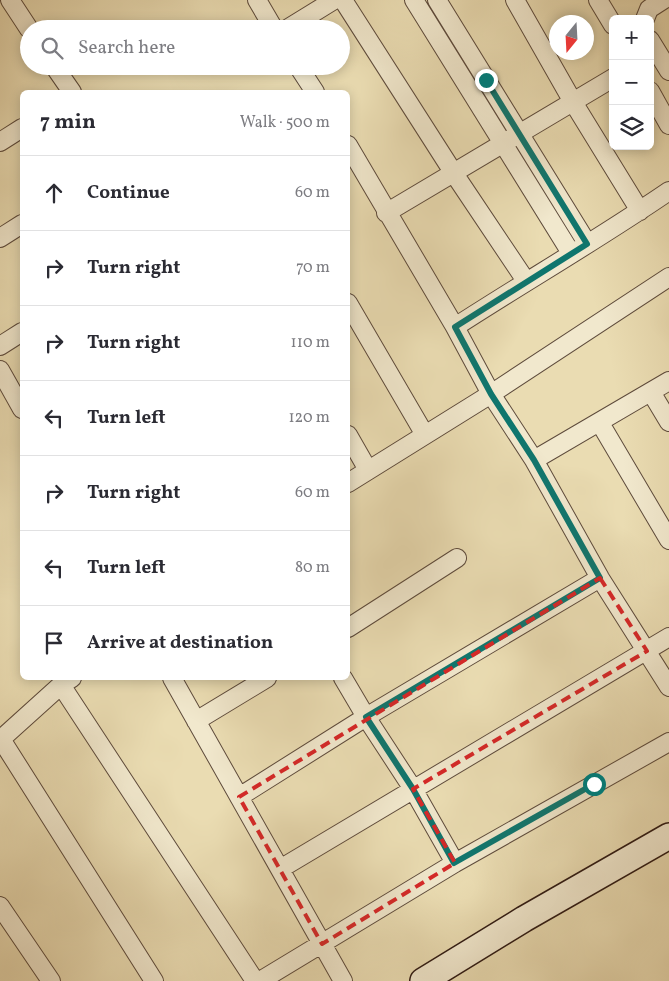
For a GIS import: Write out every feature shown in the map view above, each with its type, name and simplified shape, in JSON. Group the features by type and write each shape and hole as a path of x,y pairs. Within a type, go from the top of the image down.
{"street":[{"path":"10,0 23,20"},
{"path":"257,0 269,20"},
{"path":"302,20 334,0"},
{"path":"343,0 526,282"},
{"path":"572,253 417,5 436,0 587,244"},
{"path":"516,0 573,102 640,211"},
{"path":"598,0 609,18"},
{"path":"647,15 649,9 663,0"},
{"path":"445,51 462,41"},
{"path":"654,47 669,71"},
{"path":"60,75 71,90"},
{"path":"304,75 313,90"},
{"path":"470,91 486,80"},
{"path":"386,213 609,80"},
{"path":"654,98 669,125"},
{"path":"0,142 20,129"},
{"path":"350,150 455,327 491,394 534,460 600,578 669,687"},
{"path":"533,192 549,182"},
{"path":"455,327 669,191"},
{"path":"0,238 20,225"},
{"path":"350,481 491,394 669,277"},
{"path":"350,306 425,435"},
{"path":"0,346 20,333"},
{"path":"0,370 20,405"},
{"path":"534,460 664,386 669,422"},
{"path":"600,423 669,540"},
{"path":"350,438 368,470"},
{"path":"350,627 457,558"},
{"path":"239,797 366,717 600,578"},
{"path":"280,869 669,637"},
{"path":"173,680 343,981"},
{"path":"196,721 264,680"},
{"path":"344,680 413,789 454,863"},
{"path":"154,981 0,740 67,681 254,981"},
{"path":"260,981 454,863 669,742"},
{"path":"423,981 669,836"},
{"path":"0,906 51,981"}],"highlighted area":[{"path":"600,578 647,651 413,789 455,863 322,944 239,797"}],"route":[{"path":"486,80 587,244 455,327 491,394 534,460 600,578 366,717 413,789 454,863 594,784"}]}
